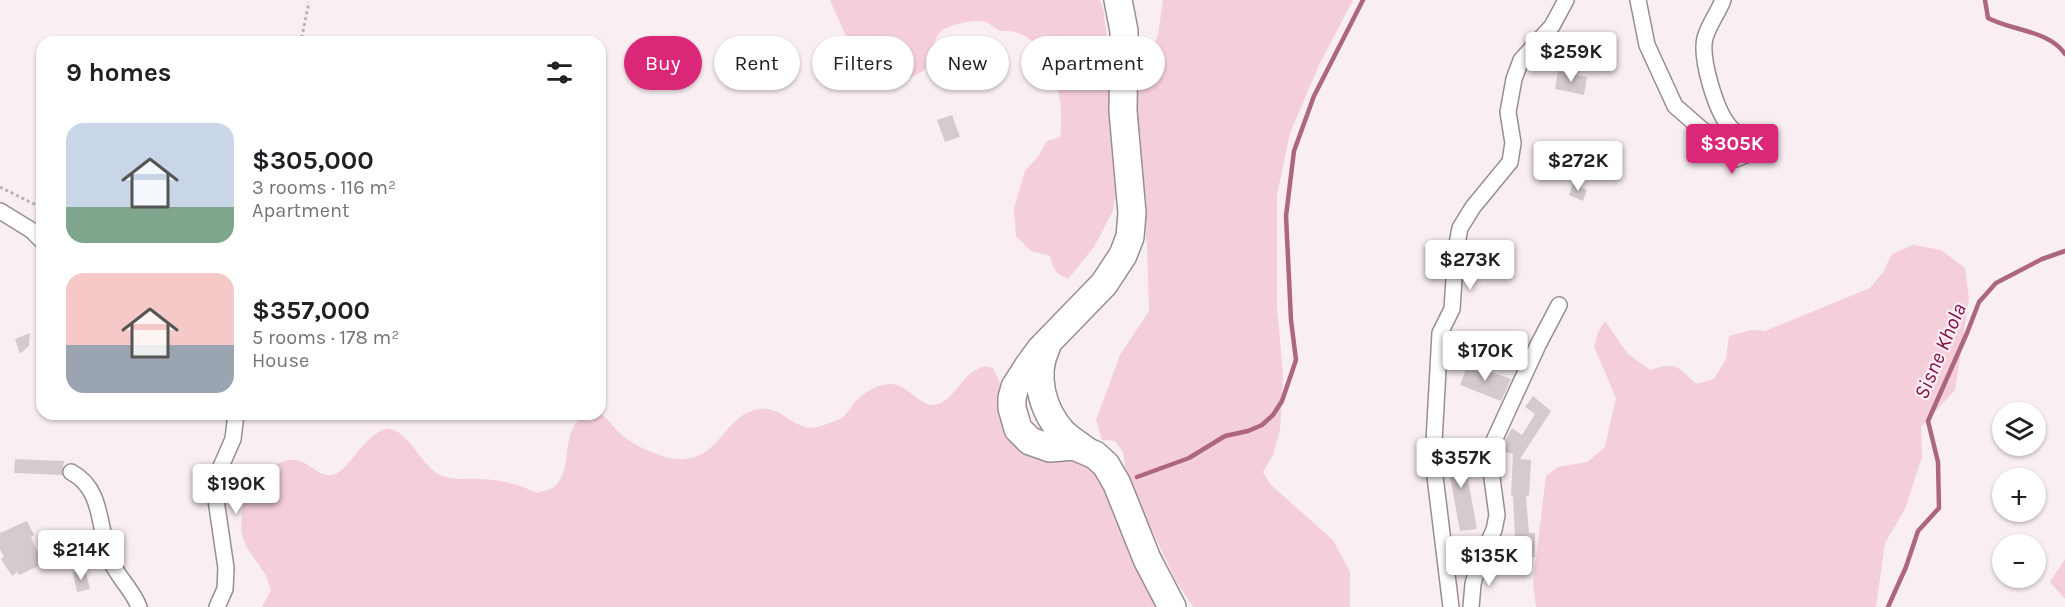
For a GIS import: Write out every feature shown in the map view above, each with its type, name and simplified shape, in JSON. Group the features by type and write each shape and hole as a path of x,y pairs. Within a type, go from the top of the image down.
{"highway":[{"path":"1118,0 1124,31 1123,111 1132,213 1130,237 1123,255 1104,284 1049,340 1029,365 1015,387 1012,398 1015,421 1022,434 1035,444 1050,448 1074,446 1095,454 1106,465 1117,484 1147,559 1172,607"}],"street":[{"path":"1451,607 1434,460 1440,333 1452,309 1456,249 1460,228 1473,207 1510,162 1513,143 1508,112 1514,79 1521,60 1552,26 1566,0"},
{"path":"1638,0 1647,45 1675,105 1736,159 1748,154 1752,146 1746,138 1731,128 1722,116 1713,94 1704,42 1709,26 1723,0"},
{"path":"0,211 36,234"},
{"path":"1471,607 1473,584 1479,562 1494,530 1497,514 1491,471 1492,445 1559,305"},
{"path":"218,607 225,589 226,568 214,493 219,471 233,439 235,420"},
{"path":"71,472 81,477 90,488 98,505 110,558 120,579 139,607"}],"path":[{"path":"302,36 309,2"},
{"path":"0,187 36,205"}],"shaded area":[{"path":"830,0 1099,0 1103,7 1107,36 1024,36 1011,31 1000,31 986,22 961,24 946,28 937,36 926,36 926,68 914,76 914,36 846,36"},
{"path":"1163,0 1353,0 1319,65 1290,133 1277,195 1277,306 1283,375 1280,430 1273,455 1263,472 1271,485 1333,540 1350,572 1350,607 1193,607 1176,581 1143,512 1126,471 1123,452 1115,441 1102,440 1096,420 1120,355 1149,311 1147,244 1134,128 1135,97 1138,90 1165,90 1165,36 1158,35"},
{"path":"1058,90 1109,90 1109,115 1117,182 1113,211 1094,247 1068,279 1056,270 1050,256 1031,251 1016,236 1014,208 1025,171 1039,155 1047,141 1060,137"},
{"path":"1913,245 1941,250 1965,268 1969,299 1955,390 1921,427 1922,457 1905,509 1885,543 1876,607 1536,607 1533,583 1546,476 1558,467 1587,462 1605,447 1616,398 1594,347 1598,332 1605,321 1628,354 1650,370 1666,366 1676,367 1696,384 1714,379 1726,359 1729,336 1751,330 1765,331 1870,288 1883,272 1892,254"},
{"path":"986,366 993,368 1003,395 1003,413 1071,453 1101,475 1164,607 262,607 271,591 265,574 249,551 242,535 242,516 250,481 262,471 281,462 296,460 321,473 332,475 344,468 378,432 386,429 400,433 433,471 440,475 455,479 503,481 537,493 554,487 560,480 564,471 569,438 580,420 606,418 620,434 644,449 661,456 685,459 707,450 737,419 758,409 774,411 802,426 817,427 843,417 866,393 889,384 903,388 928,404 941,403 978,369"},
{"path":"2065,559 2065,599 2050,582"}],"building":[{"path":"1558,71 1587,77 1584,95 1555,89"},
{"path":"952,115 960,137 945,142 937,120"},
{"path":"1573,184 1587,190 1583,201 1569,195"},
{"path":"30,333 29,346 20,354 15,339"},
{"path":"1468,364 1511,379 1501,401 1460,385"},
{"path":"1533,396 1551,411 1520,459 1531,460 1529,496 1526,496 1529,533 1535,533 1535,557 1516,557 1513,496 1511,495 1513,454 1503,451 1512,428 1522,435 1535,414 1525,407"},
{"path":"1462,447 1477,529 1460,531 1445,449"},
{"path":"15,459 64,461 62,475 14,473"},
{"path":"27,521 34,535 31,537 43,564 19,575 17,572 12,576 1,559 4,557 0,549 0,533"},
{"path":"85,569 90,589 77,592 73,572"}],"waterway":[{"path":"1137,477 1189,458 1225,436 1262,425 1273,415 1282,401 1296,360 1291,320 1286,216 1294,151 1314,96 1363,0"},
{"name":"Sisne Khola","path":"1985,0 1988,18 2040,35 2058,46 2065,54"},
{"name":"Sisne Khola","path":"1888,607 1906,567 1918,531 1939,508 1938,462 1928,421 1979,302 1996,283 2042,259 2065,251"}]}
